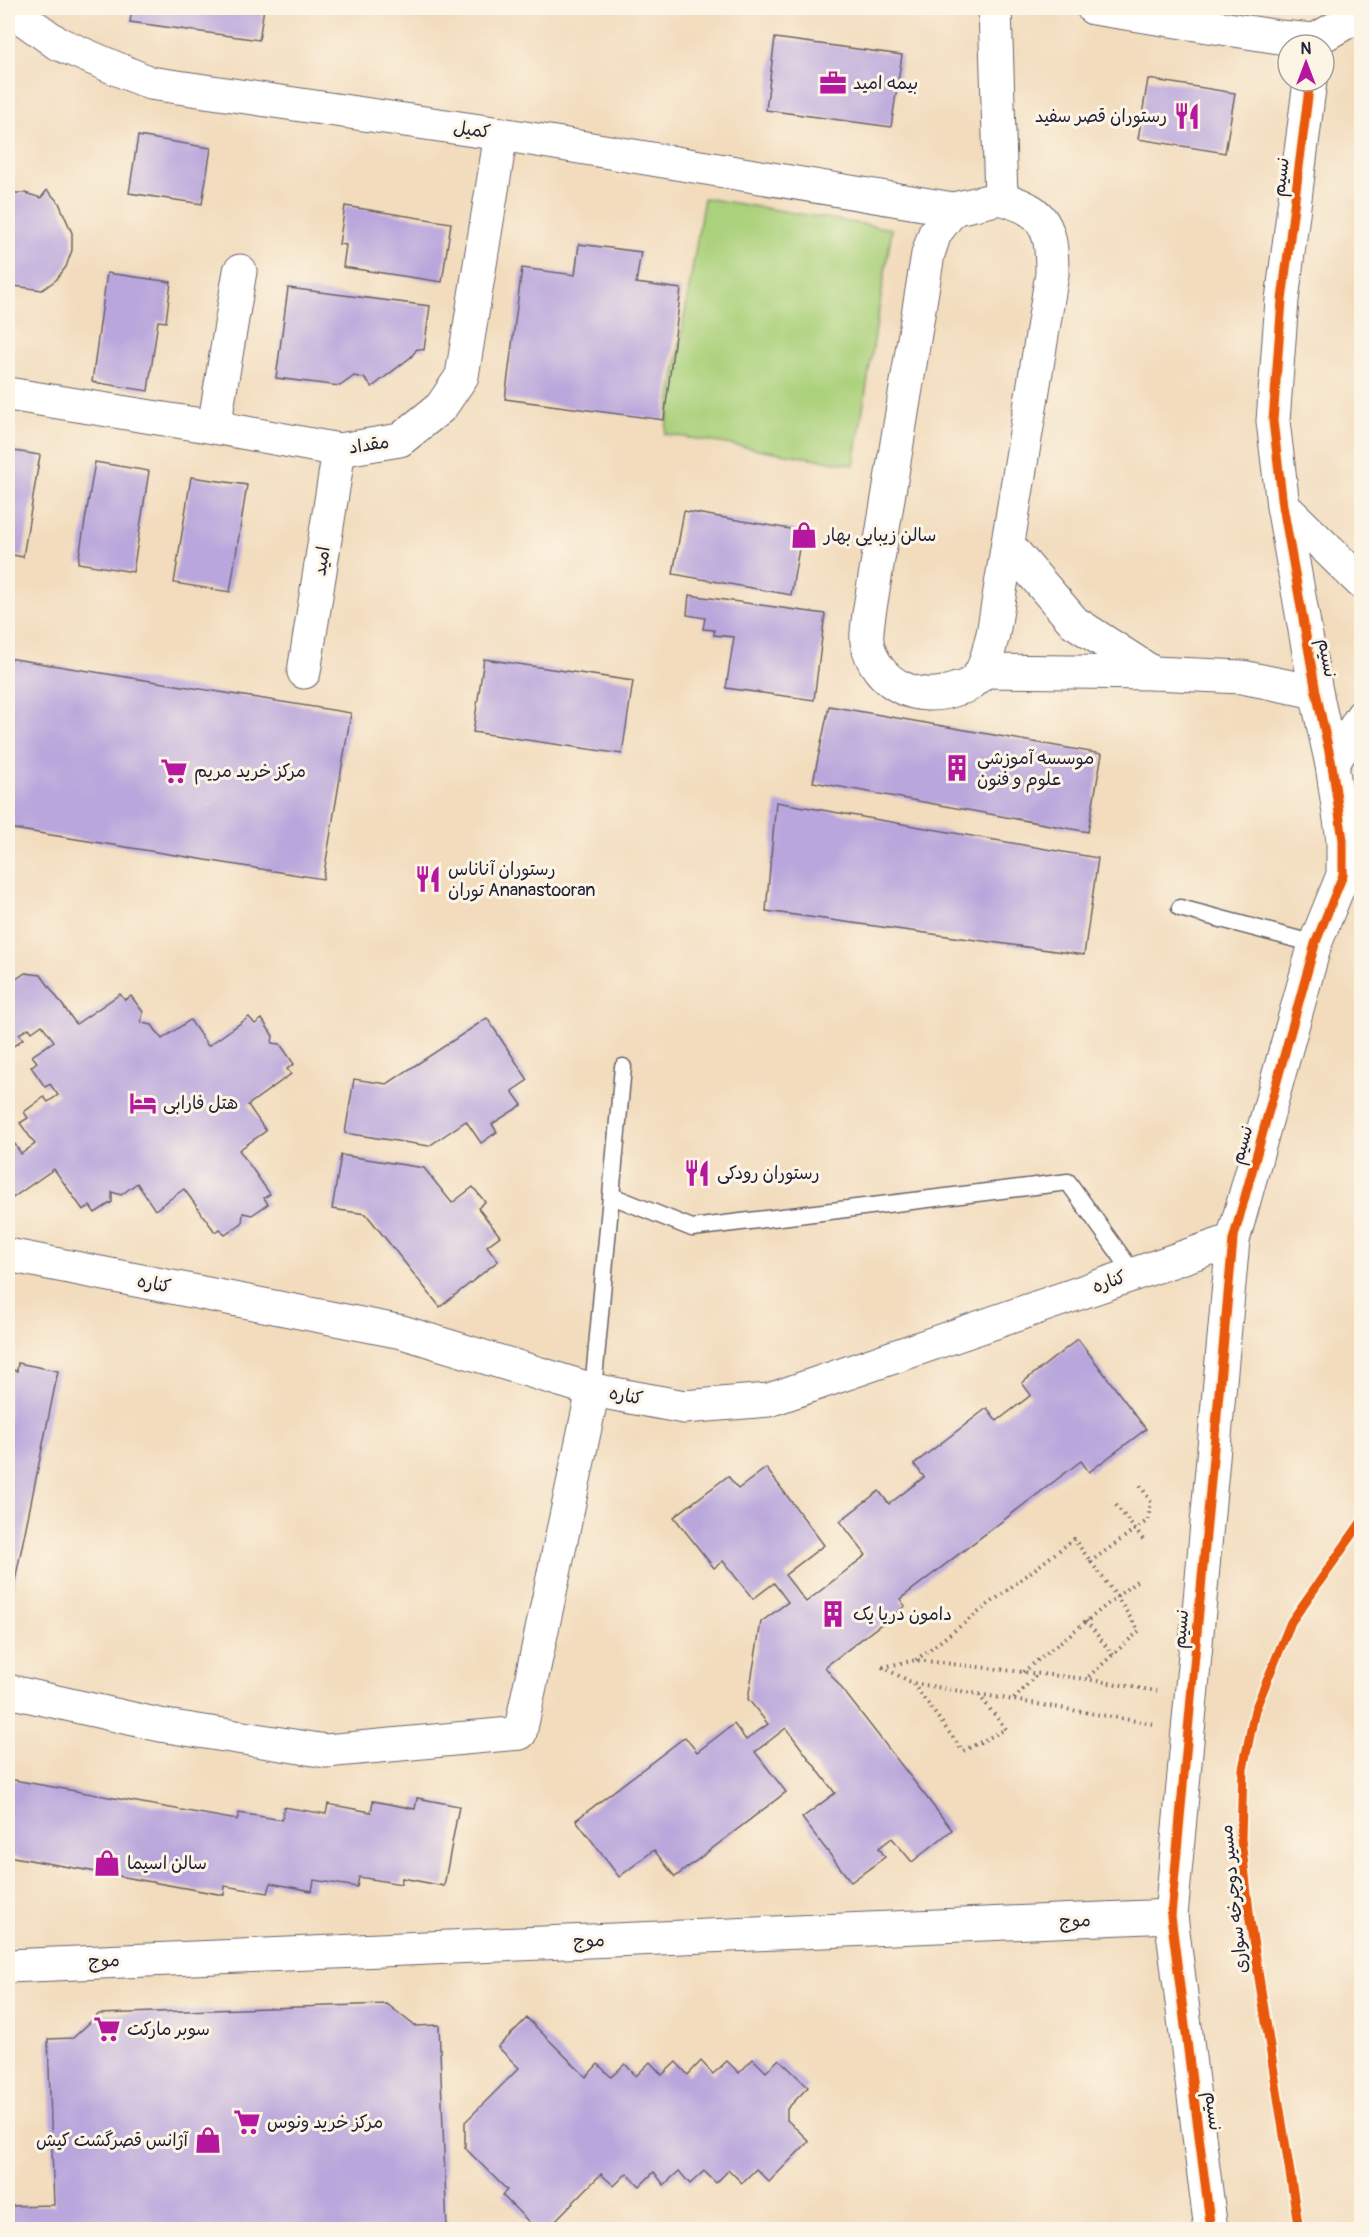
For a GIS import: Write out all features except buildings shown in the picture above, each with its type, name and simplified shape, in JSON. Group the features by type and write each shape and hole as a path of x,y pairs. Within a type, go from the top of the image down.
{"street":[{"name":"کمیل","path":"8,8 57,43 150,83 501,134 953,208"},
{"path":"995,8 1001,198"},
{"path":"1093,8 1276,37"},
{"path":"1330,33 1357,16 1360,8"},
{"name":"نسیم","path":"1211,2229 1171,1916 1233,1240 1315,945 1343,875 1343,840 1332,765 1316,692 1283,506 1273,422 1282,300 1308,93"},
{"name":"مقداد","path":"8,394 214,427 339,450 400,440 441,407 462,376 501,134"},
{"path":"1001,198 1029,209 1045,226 1052,248 1052,274 1008,545 993,634 982,671 970,684 946,693 920,695 895,685 876,666 867,641 869,614 928,254 935,233 953,208 1001,198"},
{"path":"214,427 240,271"},
{"name":"امید","path":"304,672 339,450"},
{"path":"1283,506 1362,583"},
{"path":"1008,545 1074,622 1153,673"},
{"path":"982,671 1153,673 1242,677 1316,692"},
{"path":"1332,765 1362,716"},
{"name":"کناره","path":"8,1255 402,1332 593,1390 684,1407 769,1400 1233,1240"},
{"path":"8,1691 160,1725 326,1751 520,1733 593,1390"},
{"name":"موج","path":"8,1966 1171,1916"}],"lane":[{"path":"1180,908 1315,945"},
{"path":"593,1390 622,1067"},
{"path":"612,1196 692,1228 1068,1182 1134,1274"}],"path":[{"path":"1090,1562 1148,1520 1151,1502 1140,1485"},
{"path":"1116,1505 1145,1542"},
{"path":"916,1660 1074,1539 1139,1631 1086,1679"},
{"path":"1022,1672 1138,1580"},
{"path":"1086,1621 1113,1655"},
{"path":"1187,1730 913,1683 882,1667 916,1660 1086,1679 1192,1697"},
{"path":"1014,1699 1037,1674"},
{"path":"913,1683 963,1751 1005,1729 978,1694"}],"green space":[{"path":"704,198 892,229 854,465 665,434"}],"cycle path":[{"path":"1211,2230 1171,1916 1233,1240 1315,944 1343,875 1343,840 1332,765 1316,692 1283,506 1273,421 1282,300 1308,93"},
{"name":"مسیر دوچرخه سواری","path":"1299,2230 1250,1921 1241,1839 1243,1769 1255,1710 1291,1622 1362,1521"}],"place":[{"name":"بیمه امید","path":"833,83"},
{"name":"رستوران قصر سفید","path":"1187,116"},
{"name":"سالن زیبایی بهار","path":"804,535"},
{"name":"موسسه آموزشی علوم و فنون","path":"957,768"},
{"name":"مرکز خرید مریم","path":"174,771"},
{"name":"رستوران آناناس توران Ananastooran","path":"428,879"},
{"name":"هتل فارابی","path":"143,1103"},
{"name":"رستوران رودکی","path":"697,1173"},
{"name":"دامون دریا یک","path":"833,1614"},
{"name":"سالن اسیما","path":"107,1863"},
{"name":"سوبر ماركت","path":"107,2029"},
{"name":"مرکز خرید ونوس","path":"247,2122"},
{"name":"آژانس قصرگشت کیش","path":"208,2140"}]}
